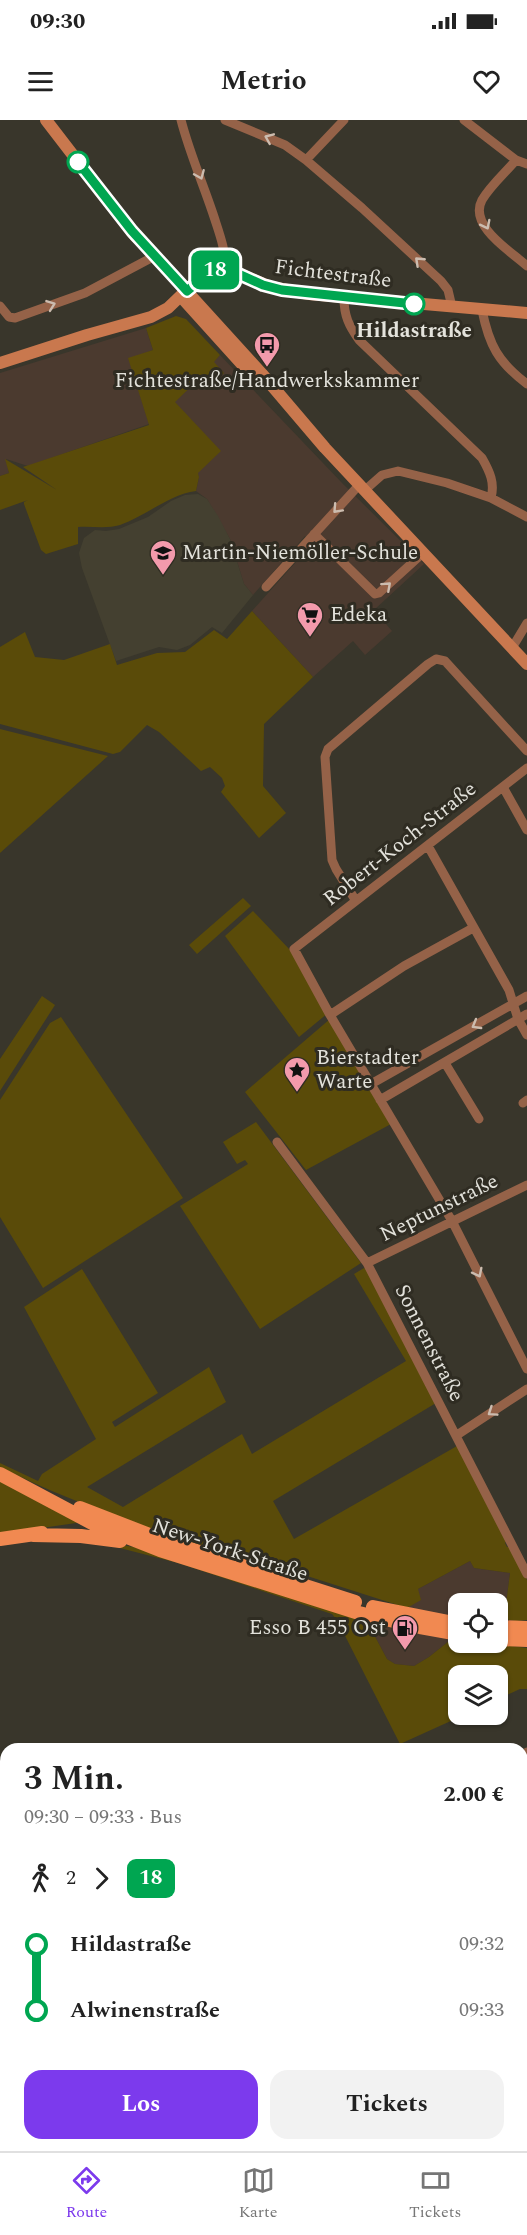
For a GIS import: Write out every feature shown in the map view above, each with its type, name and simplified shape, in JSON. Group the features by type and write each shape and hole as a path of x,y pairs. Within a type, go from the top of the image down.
{"main road":[{"path":"49,121 151,258 527,664"},
{"path":"132,231 184,293"},
{"path":"0,363 152,317 168,308 211,271 225,269"},
{"name":"Fichtestraße","path":"225,269 263,285 282,290 344,298 527,314"},
{"path":"4,1476 121,1525"},
{"name":"New-York-Straße","path":"4,1476 94,1524 160,1550 359,1612 448,1632"},
{"path":"0,1539 94,1524 121,1525"},
{"name":"New-York-Straße","path":"121,1525 227,1562 350,1600 448,1622"},
{"path":"33,1534 104,1538 160,1550"},
{"path":"508,1634 526,1631"}],"street":[{"path":"181,120 206,189 224,252 225,269"},
{"path":"225,120 285,145 306,160 441,281 448,290 452,307"},
{"path":"306,160 344,120"},
{"path":"464,120 516,160 527,164"},
{"path":"516,160 484,196 480,203 481,215 485,226 498,243 527,266"},
{"path":"0,306 9,317 15,318 85,293 151,258"},
{"path":"344,298 345,316 359,340 482,458 490,472 494,489 491,498"},
{"path":"482,310 496,355 507,368 527,384"},
{"path":"266,587 314,534 362,487 382,475 398,471 447,483 491,498 527,517"},
{"path":"314,534 375,594 379,593 423,553"},
{"path":"512,648 527,623"},
{"path":"356,901 333,860 325,757 328,749 428,664 441,659 527,751"},
{"name":"Robert-Koch-Straße","path":"330,1015 294,949 527,768"},
{"path":"503,787 527,830"},
{"path":"428,846 509,990 522,1016 527,1035"},
{"path":"473,928 404,966 330,1015 452,1221 522,1349 527,1369"},
{"path":"371,1084 527,996"},
{"path":"380,1100 522,1016"},
{"path":"445,1063 479,1119"},
{"name":"Sonnenstraße","path":"277,1143 367,1263 527,1574"},
{"name":"Neptunstraße","path":"367,1263 527,1185"},
{"path":"457,1435 527,1389"}],"shaded area":[{"path":"176,316 186,319 220,355 214,362 224,373 210,386 201,377 175,402 221,451 198,473 196,491 177,496 120,525 78,527 78,544 46,554 41,550 24,504 28,500 0,510 0,476 9,473 5,459 57,490 23,467 149,425 128,358 153,350 146,328"},
{"path":"146,328 153,350 129,359 149,424 28,466 6,459 9,473 0,476 0,373"},
{"path":"220,355 343,484 424,564 374,610 392,631 365,655 353,641 313,677 252,611 313,543 305,536 253,595 244,584 230,539 207,499 196,491 199,477 174,402 201,376 224,373 213,362"},
{"name":"Martin-Niemöller-Schule","path":"198,494 207,499 218,516 230,539 244,584 253,595 222,633 212,627 190,645 177,650 159,647 116,661 82,568 79,553 84,538 95,530 119,529 148,517 171,501 185,495"},
{"path":"252,611 313,677 264,724 263,786 286,813 259,838 221,792 225,786 222,778 210,767 201,771 159,732 147,725 120,752 113,754 0,724 0,647 25,632 35,657 64,660 110,644 117,665 157,653 185,652 214,630 227,639"},
{"path":"0,729 108,756 0,853"},
{"path":"243,898 251,906 197,954 189,945"},
{"path":"253,911 291,951 328,1013 299,1037 225,936"},
{"path":"42,996 55,1005 0,1091 0,1059"},
{"path":"61,1017 183,1198 43,1288 0,1217 0,1100 50,1023"},
{"path":"330,1019 391,1124 306,1170 245,1092"},
{"path":"256,1122 361,1263 260,1329 180,1206 248,1164 245,1160 237,1164 223,1142"},
{"path":"364,1268 368,1270 436,1403 273,1501 294,1539 457,1446 507,1547 510,1547 527,1580 527,1620 508,1620 510,1573 474,1568 470,1561 418,1589 421,1600 407,1608 169,1535 66,1497 0,1467 0,1463 38,1481 42,1474 96,1439 24,1307 82,1269 158,1393 112,1422 115,1427 209,1367 226,1402 87,1487 123,1507 242,1434 252,1454 406,1361 354,1274"},
{"path":"0,1481 83,1522 0,1534"},
{"path":"112,1543 144,1549 349,1613 370,1627 387,1659 395,1664 414,1666 448,1642 448,1653 508,1653 508,1645 527,1648 527,1689 520,1689 508,1694 508,1665 448,1665 448,1722 399,1743 332,1614 178,1563 116,1547"},
{"path":"470,1561 474,1568 510,1573 507,1593 448,1593 448,1616 407,1608 418,1589"},
{"path":"349,1613 448,1636 448,1642 414,1666 395,1664 387,1659 370,1627"}],"bus line":[{"name":"18","path":"78,162 132,231 187,291 211,271 225,269 263,285 282,290 414,304"}],"place":[{"name":"Hildastraße","path":"414,304"},
{"name":"Fichtestraße/Handwerkskammer","path":"267,368"},
{"name":"Martin-Niemöller-Schule","path":"163,576"},
{"name":"Edeka","path":"310,638"},
{"name":"Bierstadter Warte","path":"297,1093"},
{"name":"Esso B 455 Ost","path":"405,1651"}]}
